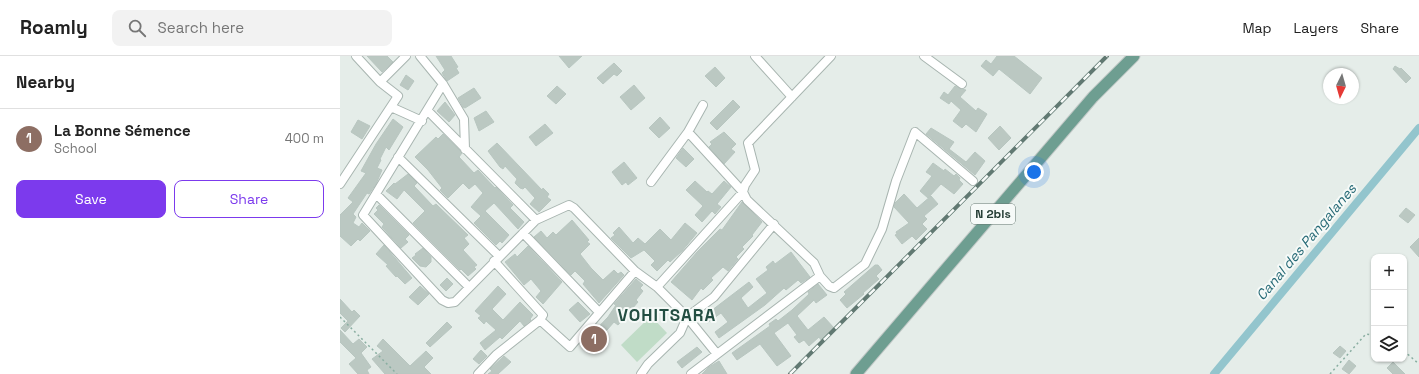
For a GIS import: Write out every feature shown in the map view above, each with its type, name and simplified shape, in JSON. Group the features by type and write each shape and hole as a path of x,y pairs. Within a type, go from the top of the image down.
{"main road":[{"name":"N 2bis","path":"856,374 1093,97 1134,56"}],"street":[{"path":"340,184 398,96 380,82 356,56"},
{"path":"380,82 406,56"},
{"path":"420,56 443,84 464,119 465,149"},
{"path":"755,56 792,97"},
{"path":"657,287 742,192 755,170 748,143 831,56"},
{"path":"924,56 962,84"},
{"path":"443,84 428,112 398,157 364,215 442,300 448,303 455,302 536,220 569,205 574,208 635,271 657,287 687,317 717,354"},
{"path":"651,182 688,132 703,105"},
{"path":"391,107 422,121"},
{"path":"428,112 536,220"},
{"path":"688,132 742,192 747,200 814,263 820,276 829,286 834,288 866,264 882,229 896,182 914,132 973,181"},
{"path":"398,157 497,259 543,315 540,320 496,355 478,374"},
{"path":"376,194 469,287"},
{"path":"640,374 648,364 680,333 687,317 714,297 774,224"},
{"path":"523,232 599,312"},
{"path":"540,320 570,347 635,271"},
{"path":"691,374 820,276"}],"path":[{"path":"340,317 398,374"},
{"path":"1330,374 1366,334 1371,335"},
{"path":"1407,354 1419,364"}],"green space":[{"path":"651,316 667,333 637,362 621,345"}],"building":[{"path":"367,56 387,56 393,62 382,72"},
{"path":"436,56 451,56 458,67 456,68 459,73 447,81 442,73 445,70"},
{"path":"559,56 582,56 569,68"},
{"path":"997,56 1014,56 1042,78 1030,94 999,69 993,76 981,66 986,60 991,64"},
{"path":"614,63 622,71 617,76 614,74 603,84 597,78"},
{"path":"1395,66 1400,69 1401,68 1411,78 1406,83 1393,69"},
{"path":"715,67 725,78 716,87 705,76"},
{"path":"406,75 414,81 408,90 400,85"},
{"path":"634,85 645,98 631,110 620,97"},
{"path":"557,86 566,94 556,104 547,96"},
{"path":"955,86 966,90 960,97 976,111 978,108 987,114 976,132 966,124 962,128 953,121 961,110 951,101 949,104 940,98 944,92 948,95"},
{"path":"474,88 481,98 465,108 463,107 458,98"},
{"path":"733,100 740,107 717,130 710,123"},
{"path":"445,102 455,115 449,122 437,111"},
{"path":"486,111 494,122 479,131 474,118"},
{"path":"660,117 670,128 659,138 649,128"},
{"path":"393,119 403,127 389,150 386,147 380,159 381,160 377,168 382,170 376,184 369,194 367,193 353,214 356,217 353,223 359,227 362,223 370,231 360,241 358,239 351,246 340,236 340,215 353,202 348,198 366,173 361,171 376,144"},
{"path":"358,120 370,126 362,139 351,132"},
{"path":"545,124 553,133 536,146 529,137"},
{"path":"1000,126 1011,138 999,150 988,138"},
{"path":"931,128 954,142 949,149 966,162 975,152 985,161 975,175 926,134"},
{"path":"724,132 736,144 731,149 735,152 724,164 709,147 712,144 710,142"},
{"path":"443,134 462,153 459,157 474,173 478,170 495,188 496,187 513,205 510,208 524,222 518,229 494,203 485,211 509,235 502,243 500,241 496,245 474,223 481,216 471,207 483,193 475,184 469,189 463,183 448,198 440,190 442,188 428,170 415,157 436,137 438,139"},
{"path":"497,143 542,190 543,188 549,194 547,197 551,200 539,212 530,204 535,198 525,187 523,189 520,188 515,183 517,179 505,166 503,169 500,167 488,151"},
{"path":"683,148 694,159 686,167 676,158"},
{"path":"624,162 637,178 628,185 626,182 622,185 612,172"},
{"path":"933,163 944,171 945,169 954,176 956,174 960,178 959,180 963,184 954,194 941,184 928,198 920,191 932,176 926,172"},
{"path":"408,174 417,183 414,186 433,206 436,204 468,235 464,238 469,244 463,250 477,265 474,267 476,269 468,276 461,269 460,270 413,223 425,211 404,190 397,199 386,191 394,183 395,184"},
{"path":"695,181 707,192 708,191 712,194 724,181 731,187 717,204 721,207 715,214 712,211 702,222 695,215 703,206 686,190"},
{"path":"904,194 917,208 931,196 938,204 924,216 927,219 922,224 927,229 916,240 912,236 902,244 895,235 897,234 896,232 909,223 894,207 895,203"},
{"path":"742,202 762,222 752,235 753,236 742,247 744,249 736,257 738,259 728,271 723,267 711,278 713,280 703,290 701,288 692,300 671,282 697,252 720,229 722,230"},
{"path":"379,205 409,235 405,239 408,242 401,248 382,227 384,224 374,214 378,210 376,208"},
{"path":"1406,208 1415,215 1408,223 1399,216"},
{"path":"572,220 589,240 587,242 590,244 580,254 591,268 603,280 614,270 618,274 621,272 624,275 599,303 583,284 585,281 575,271 571,275 534,237 541,231 547,238 553,232 556,235"},
{"path":"685,223 697,233 682,251 670,262 668,260 657,271 651,265 655,261 644,250 631,258 611,238 615,235 613,233 619,227 633,243 638,238 645,244 660,229 671,240"},
{"path":"1419,238 1419,257 1410,247"},
{"path":"384,245 412,278 405,284 397,276 396,277 386,266 388,265 376,254"},
{"path":"528,246 562,282 543,304 536,297 541,291 531,279 524,285 505,262 515,254 517,257"},
{"path":"423,248 431,257 431,262 426,267 420,266 412,258"},
{"path":"791,252 810,277 801,283 798,280 786,290 784,288 765,305 719,338 715,332 728,322 721,313 707,323 703,317 749,282 753,287 741,298 748,308 767,293 756,279 768,270 766,267 773,261 775,264"},
{"path":"875,265 878,265 882,270 876,276 879,279 847,308 840,300 846,294 844,292"},
{"path":"447,278 453,284 446,291 440,285"},
{"path":"636,279 643,285 640,288 643,291 636,300 638,302 618,325 614,322 593,346 586,340 608,317 616,305 614,304"},
{"path":"818,284 827,295 816,303 814,300 797,316 808,330 824,317 834,328 821,340 819,337 809,346 804,340 799,343 794,337 797,335 788,323 774,333 791,356 777,366 760,344 737,360 732,353 770,326 769,324 776,319 778,321 792,310 809,294 808,292"},
{"path":"420,286 429,294 418,305 409,297"},
{"path":"498,286 506,294 492,309 503,320 520,302 533,315 530,319 531,320 524,326 520,321 502,339 500,337 485,350 480,343 496,330 486,321 484,324 478,318 481,316 475,311"},
{"path":"340,299 352,312 354,310 360,316 345,332 341,328 348,321 340,313"},
{"path":"578,302 590,314 580,322 569,310"},
{"path":"447,322 452,327 430,347 426,343"},
{"path":"340,330 353,344 359,339 367,347 361,353 371,367 367,370 369,374 358,374 349,364 356,358 340,342"},
{"path":"383,339 410,366 426,351 433,358 424,367 431,374 385,374 372,359 383,351 377,346"},
{"path":"1340,346 1346,351 1340,358 1333,353"},
{"path":"697,347 702,352 682,368 677,362"},
{"path":"481,350 487,356 479,364 473,359"},
{"path":"504,356 511,362 498,374 488,374 492,371 490,369"},
{"path":"1349,360 1356,366 1349,374 1342,369"},
{"path":"719,361 727,374 702,374 709,367"},
{"path":"1393,362 1405,374 1393,374 1387,368"}],"waterway":[{"name":"Canal des Pangalanes","path":"1214,374 1419,128"}],"railway":[{"path":"790,374 1107,56"}],"place":[{"name":"La Bonne Sémence","path":"594,339"}],"district":[{"name":"VOHITSARA","path":"667,315"}]}
